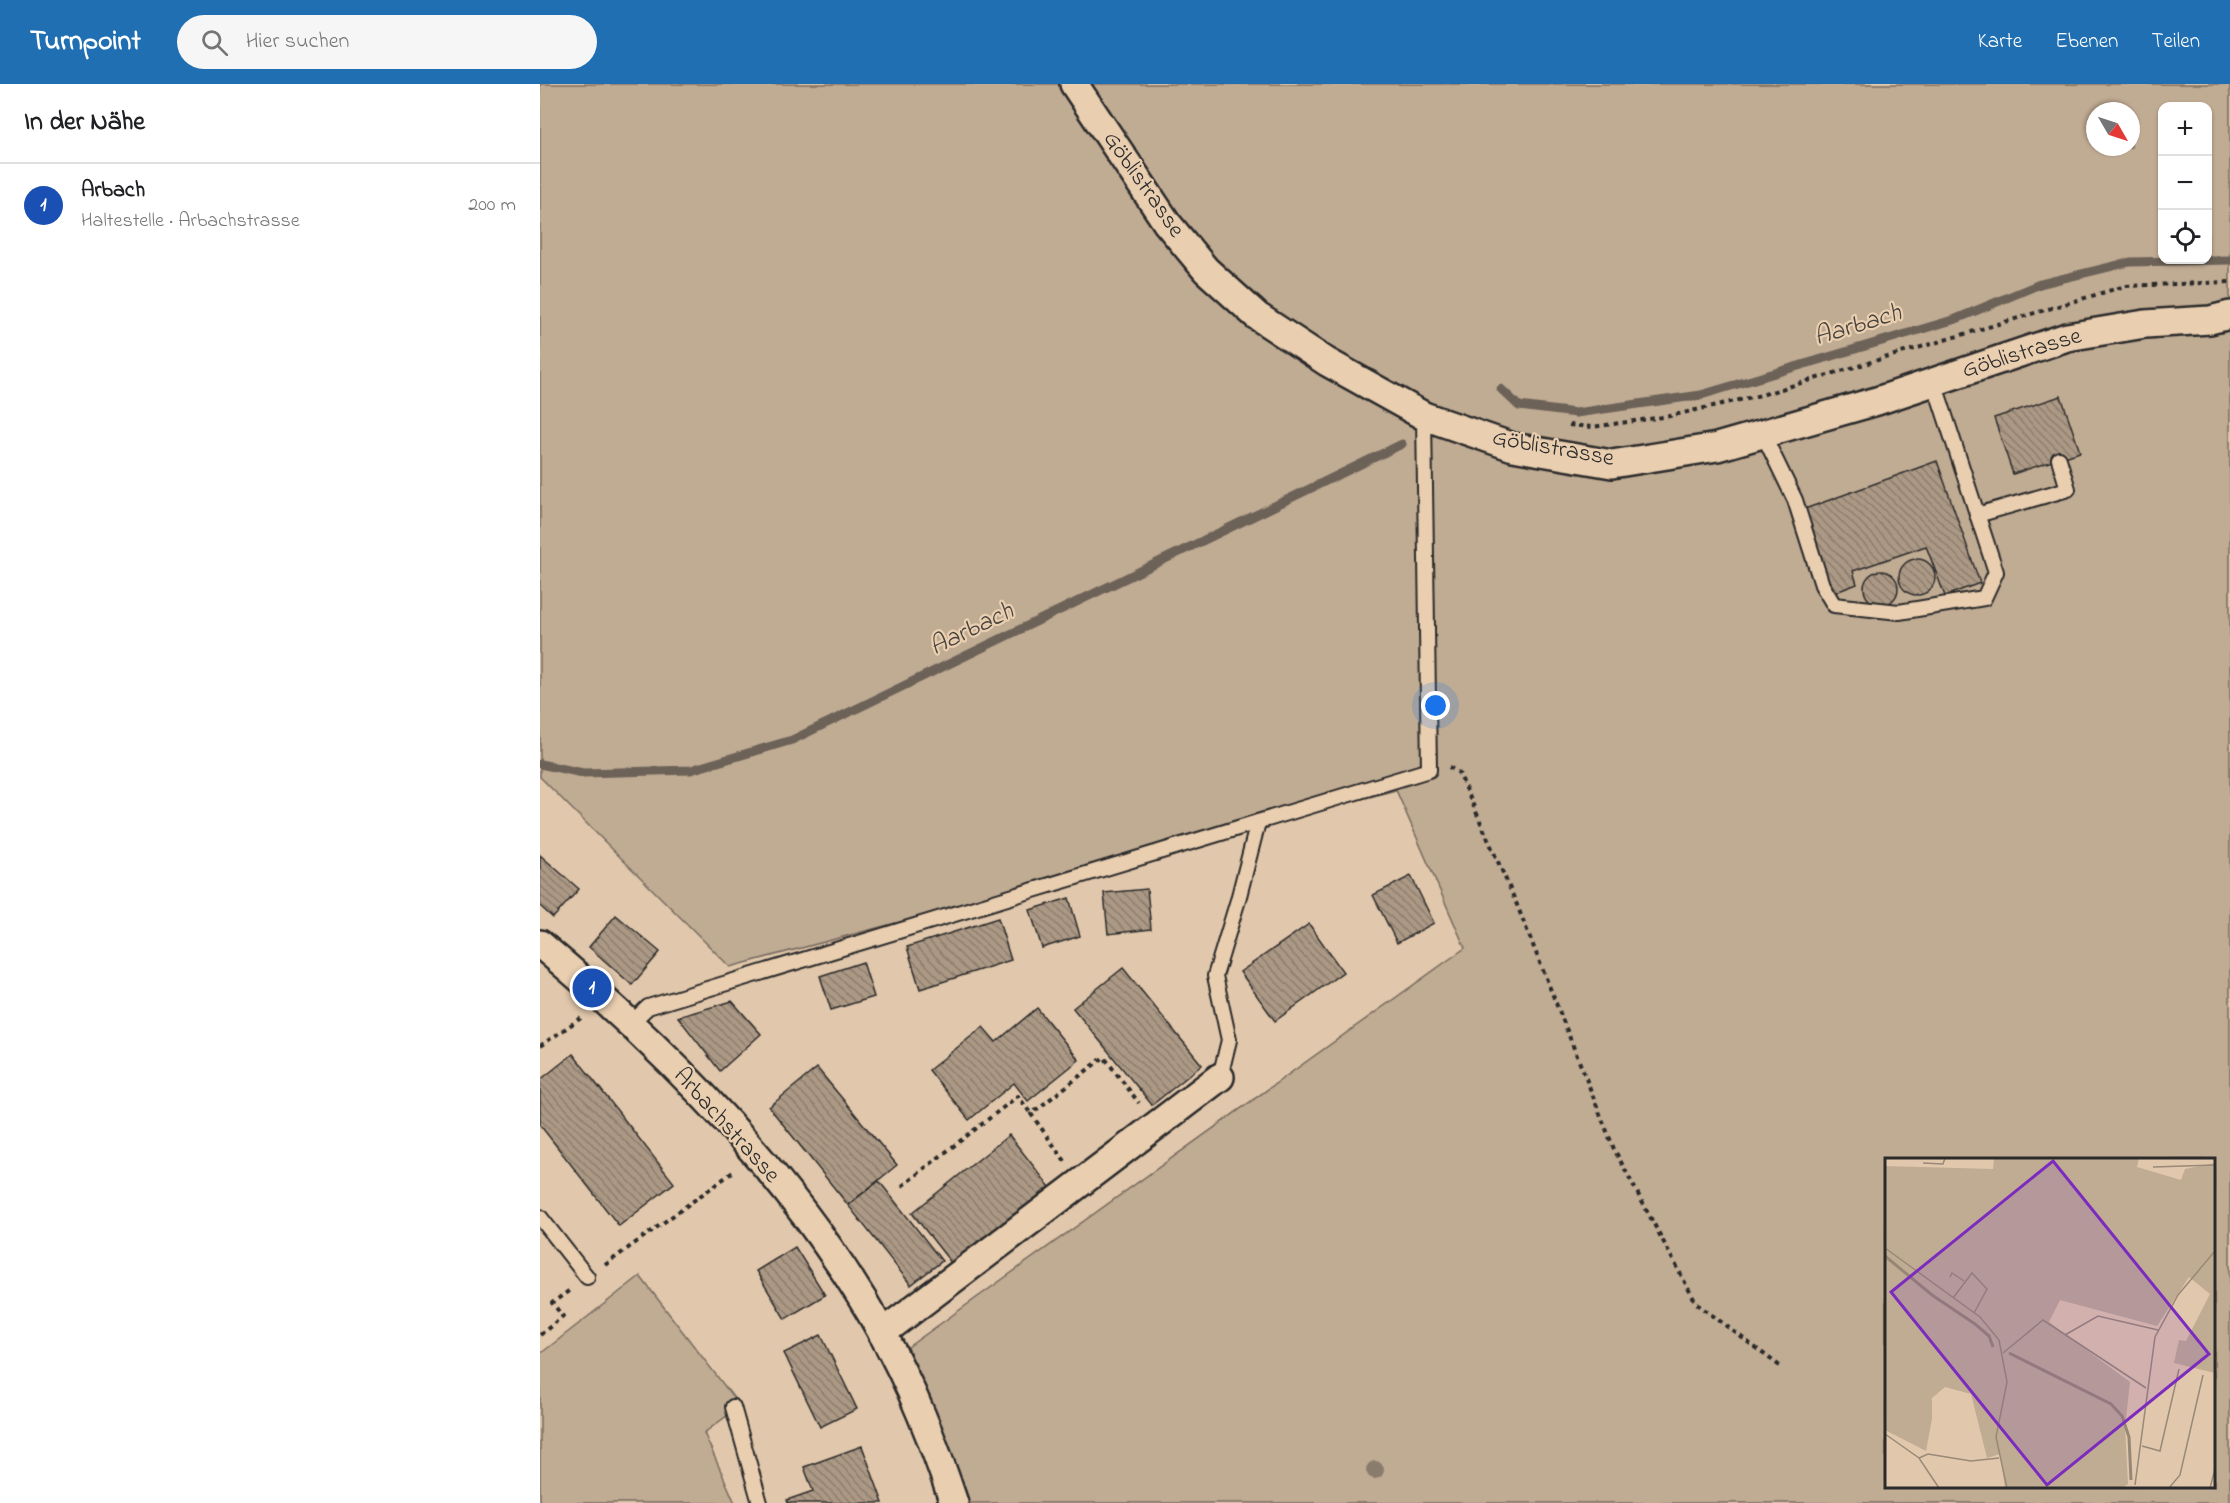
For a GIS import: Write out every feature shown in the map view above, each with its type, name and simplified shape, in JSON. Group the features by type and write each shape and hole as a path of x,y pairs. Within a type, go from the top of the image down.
{"street":[{"name":"Göblistrasse","path":"1074,84 1167,224 1206,270 1257,316 1327,362 1424,416 1513,447 1612,464 1717,447 1934,382 2067,337 2145,324 2210,320 2230,315"},
{"name":"Arbachstrasse","path":"540,944 630,1024 756,1155 825,1243 857,1290 882,1333 917,1404 954,1503"},
{"path":"882,1333 1220,1077"}],"lane":[{"path":"1763,434 1795,500 1822,585 1834,605 1899,612 1984,598 1996,572 1934,382"},
{"path":"630,1024 648,1007 1429,770 1424,416"},
{"path":"1977,515 2068,489 2059,459"},
{"path":"1220,1077 1229,1040 1215,976 1258,822"},
{"path":"540,1217 587,1277"},
{"path":"733,1407 760,1503"}],"path":[{"path":"1558,424 1592,427 1670,416 1761,395 2125,286 2230,282"},
{"path":"1428,754 1459,773 1517,905 1614,1149 1696,1303 1780,1367"},
{"path":"540,1046 584,1016"},
{"path":"1031,1114 1104,1057 1155,1125"},
{"path":"902,1186 1018,1096 1081,1182"},
{"path":"626,1251 740,1167"},
{"path":"540,1335 563,1316 552,1303"}],"shaded area":[{"path":"540,84 2230,84 2230,1503 967,1503 908,1347 1465,948 1396,790 730,967 540,777"},
{"path":"640,1276 740,1406 704,1433 735,1503 540,1503 540,1354"}],"building":[{"path":"2061,396 2080,452 2013,474 1994,418"},
{"path":"1937,461 1980,583 1945,596 1926,546 1853,571 1857,584 1831,594 1802,510"},
{"path":"1917,559 1929,565 1935,577 1929,589 1917,595 1905,589 1899,577 1905,565"},
{"path":"1881,571 1893,576 1898,588 1893,600 1881,605 1869,600 1864,588 1869,576"},
{"path":"540,855 579,889 553,918 540,906"},
{"path":"1411,876 1434,923 1397,943 1373,895"},
{"path":"1147,889 1151,929 1108,934 1104,893"},
{"path":"1069,898 1080,936 1042,948 1030,910"},
{"path":"616,915 660,952 632,985 589,947"},
{"path":"998,918 1011,960 920,989 907,947"},
{"path":"1309,924 1343,972 1275,1021 1240,972"},
{"path":"863,962 874,997 831,1010 820,976"},
{"path":"1123,968 1202,1065 1152,1105 1073,1008"},
{"path":"732,1001 761,1034 720,1071 678,1017"},
{"path":"1037,1008 1079,1060 1028,1101 1014,1083 969,1120 929,1070 983,1027 996,1042"},
{"path":"573,1054 674,1183 619,1226 540,1125 540,1080"},
{"path":"817,1068 897,1165 848,1205 769,1107"},
{"path":"1009,1135 1050,1187 952,1264 912,1213"},
{"path":"879,1181 942,1261 911,1285 848,1205"},
{"path":"795,1247 825,1295 785,1319 756,1271"},
{"path":"821,1335 857,1409 820,1427 784,1353"},
{"path":"862,1446 883,1503 788,1503 787,1500 813,1491 804,1467"}],"waterway":[{"name":"Aarbach","path":"1501,389 1519,406 1576,413 1701,395 1956,319 2040,284 2130,262 2230,260"},
{"name":"Aarbach","path":"540,764 583,773 691,770 792,740 1402,444"}],"place":[{"name":"Arbach","path":"592,988"}]}
